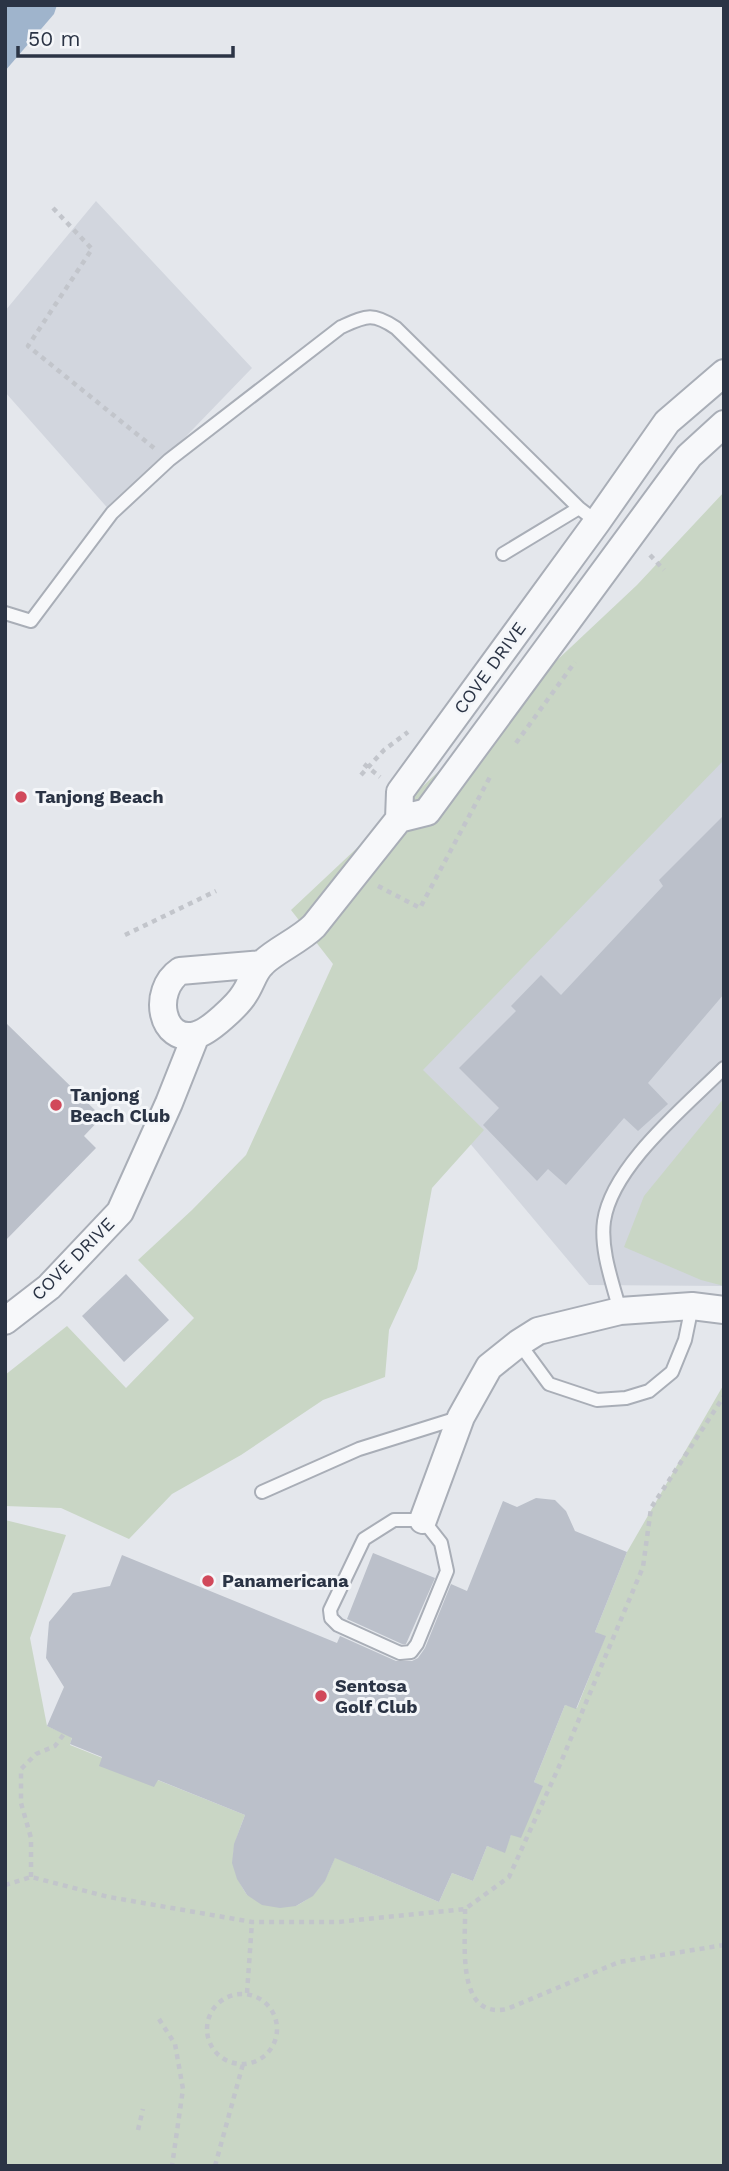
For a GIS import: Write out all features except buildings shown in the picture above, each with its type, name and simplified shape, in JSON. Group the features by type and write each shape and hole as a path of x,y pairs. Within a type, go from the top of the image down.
{"street":[{"name":"COVE DRIVE","path":"261,964 180,971 172,976 165,986 161,1005 167,1022 174,1031 184,1035 196,1035 211,1027 244,995 261,964 303,937 314,926 399,819 400,792 588,515 667,422 724,373"},
{"name":"COVE DRIVE","path":"399,819 426,812 592,586 635,545 689,456 724,424"},
{"path":"588,515 635,545"},
{"name":"COVE DRIVE","path":"5,1321 49,1287 120,1212 196,1035"},
{"path":"423,1520 461,1417 489,1367 519,1343 538,1331 620,1311 692,1306 724,1310"}],"lane":[{"path":"5,613 31,621 112,513 169,460 341,327 362,318 380,317 396,328 588,515 503,554"},
{"path":"620,1311 610,1273 603,1223 612,1192 638,1155 724,1068"},
{"path":"519,1343 550,1384 597,1400 626,1398 649,1391 672,1372 685,1340 692,1306"},
{"path":"262,1492 359,1449 461,1417"},
{"path":"394,1520 423,1520 441,1543 447,1571 417,1644 411,1652 400,1653 338,1625 331,1618 330,1610 363,1539 394,1520"}],"path":[{"path":"53,208 92,249 28,346 169,460"},
{"path":"635,545 664,570"},
{"path":"125,935 216,891"},
{"path":"5,1885 32,1877 109,1897 252,1922 338,1922 466,1909 509,1877 561,1762 643,1567 651,1508 724,1396"},
{"path":"32,1877 31,1838 21,1803 20,1769 36,1754 55,1746 64,1734"},
{"path":"466,1909 470,1993 482,2007 490,2010 507,2009 619,1962 724,1945"},
{"path":"247,1993 252,1922"},
{"path":"247,1993 270,2006 276,2018 278,2032 267,2054 256,2062 243,2064 228,2061 217,2053 209,2040 207,2025 212,2011 222,2000 233,1994 247,1993"},
{"path":"159,2019 175,2044 183,2089 172,2166"},
{"path":"215,2166 243,2064"},
{"path":"138,2130 143,2109"}],"shaded area":[{"path":"96,201 252,368 112,513 5,392 5,311"},
{"path":"724,727 724,1286 589,1285 410,1072"}],"green space":[{"path":"724,492 724,760 423,1070 484,1130 432,1188 417,1269 389,1330 385,1377 323,1400 241,1455 172,1494 129,1539 61,1508 5,1506 5,1375 67,1326 126,1388 194,1318 138,1260 246,1155 333,964 291,910 637,585"},
{"path":"724,1098 724,1286 701,1280 624,1247 644,1196"},
{"path":"724,1384 724,2166 5,2166 5,1520 66,1535 30,1638 47,1726 72,1737 70,1745 245,1815 233,1856 236,1874 247,1895 296,1906 318,1889 338,1850 354,1866 439,1902 452,1873 473,1881 487,1846 504,1852 511,1835 542,1786 534,1782 565,1705 577,1708 605,1637 595,1632 627,1552"}],"water":[{"path":"5,5 57,5 54,14 5,71"}],"place":[{"name":"Tanjong Beach","path":"21,797"},
{"name":"Tanjong Beach Club","path":"56,1105"},
{"name":"Panamericana","path":"208,1581"},
{"name":"Sentosa Golf Club","path":"321,1696"}]}
